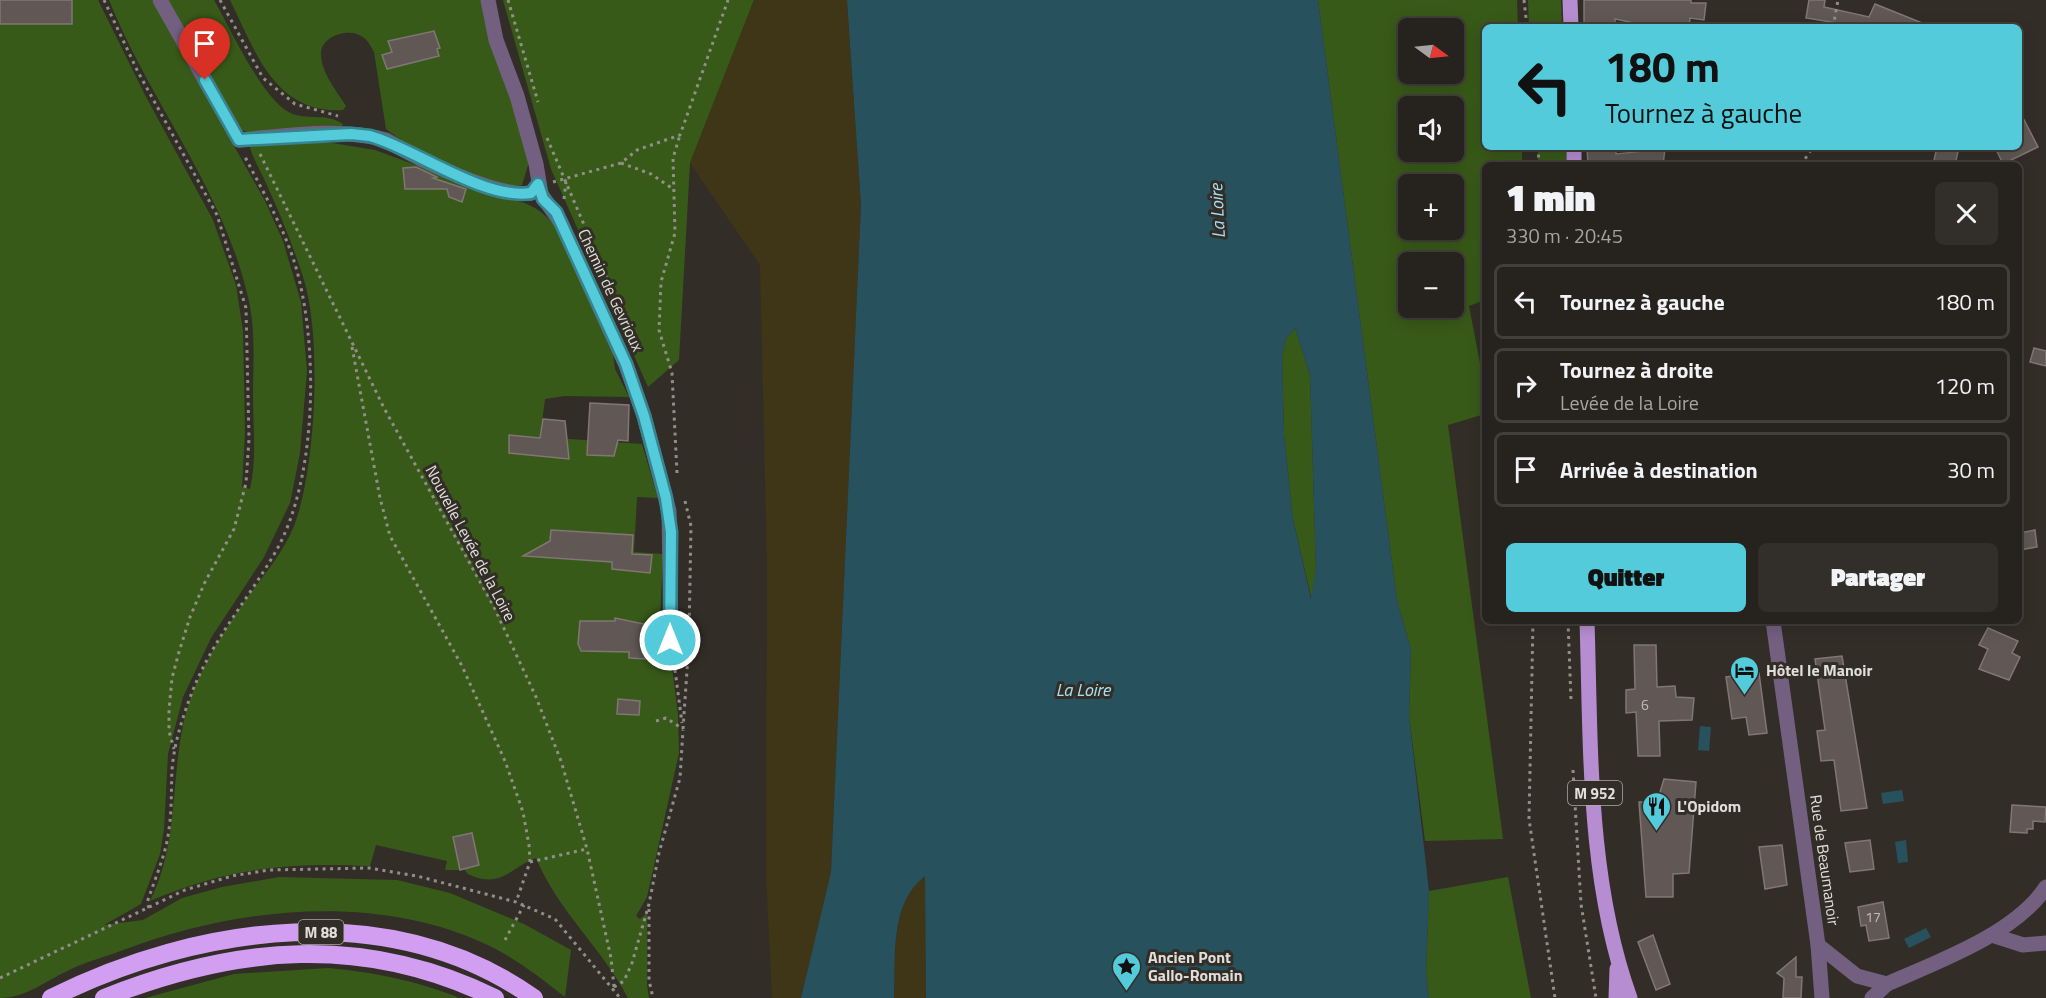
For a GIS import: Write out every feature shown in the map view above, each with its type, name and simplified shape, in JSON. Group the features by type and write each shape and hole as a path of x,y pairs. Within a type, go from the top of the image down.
{"highway":[{"name":"M 88","path":"51,998 120,968 187,948 255,935 325,932 393,939 427,948 492,972 534,998"},
{"name":"M 88","path":"104,998 196,967 264,955 298,953 333,953 400,963 433,971 495,998"}],"main road":[{"path":"1570,0 1571,24"},
{"name":"M 952","path":"1587,624 1597,839 1617,963 1630,998"},
{"path":"1616,998 1617,963"}],"street":[{"path":"160,0 239,140 341,134 370,136 478,183 522,194 531,193 538,184"},
{"name":"Chemin de Gevrioux","path":"488,0 496,40 517,96 543,199 556,212 616,342 644,416 669,511 670,640"},
{"name":"Rue de Beaumanoir","path":"1773,624 1818,945 1857,976 1887,984"},
{"path":"1872,998 1887,984 1992,936 2040,896 2046,887"},
{"path":"1992,936 2023,945 2046,943"},
{"path":"1818,945 1822,998"}],"path":[{"path":"104,0 138,72 217,214 240,282 246,308 249,439 246,483 234,529 205,582 179,652 172,678 169,730 174,751"},
{"path":"220,0 263,78 295,104 348,118"},
{"path":"508,0 539,109"},
{"path":"677,481 672,374 659,330 661,282 675,233 673,158 728,0"},
{"path":"1524,0 1527,24"},
{"path":"1834,24 1838,0"},
{"path":"545,129 554,156 567,180"},
{"path":"538,184 567,180 621,163 637,150 680,135"},
{"path":"149,908 147,903 165,851 169,830 174,751 203,665 286,531 300,483 309,417 311,369 303,292 281,226 239,140"},
{"name":"Nouvelle Levée de la Loire","path":"239,140 258,150 384,408 494,607 536,697 561,761 586,849 611,958 614,987"},
{"path":"621,163 651,174 673,189"},
{"path":"351,342 380,498 390,536 462,666 505,761 523,812 530,862 516,902"},
{"path":"1533,624 1529,819 1556,998"},
{"path":"614,987 624,981 632,963 680,778 683,729 670,640"},
{"path":"656,721 666,718 683,729"},
{"path":"530,862 586,849"},
{"path":"0,978 185,890 232,876 269,870 358,868 417,876 516,902 555,919 621,998"},
{"path":"649,904 649,980 654,998"},
{"path":"505,940 524,905"}],"green space":[{"path":"72,0 98,0 146,97 213,220 236,285 243,331 245,433 242,487 250,489 254,455 254,360 251,309 248,297 237,257 222,219 144,74 109,0 152,0 265,201 283,241 301,302 307,371 300,453 290,503 264,557 211,638 183,697 168,754 164,829 160,854 141,904 104,925 143,920 182,898 222,887 279,877 397,880 450,893 524,924 571,950 565,997 500,951 447,929 402,918 355,912 308,912 261,915 214,923 169,935 78,966 28,992 0,998 0,24 72,24"},
{"path":"167,0 214,0 259,81 271,96 293,114 331,119 343,124 341,128 247,132 242,130"},
{"path":"230,0 482,0 529,162 522,185 489,182 470,176 431,158 386,129 374,52 362,36 354,33 336,35 326,42 321,52 326,73 346,106 343,110 319,108 300,102 270,75"},
{"path":"503,0 754,0 690,163 679,360 648,387 551,169"},
{"path":"1318,0 1517,0 1518,24 1482,24 1482,150 1522,150 1522,162 1482,162 1482,301 1469,306 1482,373 1482,415 1448,425 1503,839 1425,841 1409,716 1411,650 1397,600"},
{"path":"1528,0 1561,0 1562,24 1529,24"},
{"path":"314,140 375,150 527,204 539,211 555,227 613,354 615,369 629,397 565,396 545,399 540,437 642,444 658,498 637,497 634,552 663,554 659,642 669,643 678,715 679,753 647,897 636,916 640,919 647,913 649,998 628,998 606,962 556,895 536,858 498,878 479,878 468,874 464,869 479,865 472,833 453,837 460,870 445,870 447,861 376,845 370,866 311,865 232,874 150,901 161,875 167,849 180,742 185,715 194,689 226,629 285,544 302,501 312,437 314,400 313,330 309,299 290,239 250,148 253,145"},
{"path":"1538,150 1566,150 1566,162 1538,162"},
{"path":"1295,328 1310,375 1316,569 1312,601 1293,519 1284,435 1282,355 1286,339"},
{"path":"1508,877 1531,998 1429,998 1426,973 1429,891"},
{"path":"328,968 395,978 460,998 145,998 234,974"}],"sand":[{"path":"754,0 847,0 861,205 831,872 801,998 772,998 766,874 767,566 760,265 690,163"},
{"path":"925,875 926,998 894,998 895,948 900,916 914,887"}],"water":[{"name":"La Loire","path":"847,0 1318,0 1397,600 1411,650 1409,716 1429,891 1426,973 1429,998 926,998 925,876 913,888 900,916 895,949 894,998 801,998 831,872 861,205","holes":["1295,328 1310,375 1316,569 1311,599 1293,519 1284,435 1282,355 1286,339"]},
{"path":"1700,726 1711,727 1709,751 1698,750"},
{"path":"1902,790 1904,801 1883,804 1881,793"},
{"path":"1906,840 1908,862 1898,863 1895,842"},
{"path":"1926,928 1931,937 1909,948 1904,939"}],"building":[{"path":"0,0 72,0 72,24 0,24"},
{"path":"1584,0 1691,0 1691,3 1706,3 1704,20 1690,18 1689,24 1639,24 1615,19 1615,24 1584,24"},
{"path":"1809,0 1825,0 1824,7 1869,17 1875,4 1925,24 1837,24 1806,18"},
{"path":"434,31 440,48 437,49 439,56 387,69 382,55 392,52 388,41"},
{"path":"2022,116 2038,147 2007,162 2002,162 1996,150 2022,150"},
{"path":"1587,150 1616,150 1616,154 1665,150 1663,162 1588,162"},
{"path":"1936,150 1958,150 1956,162 1934,162"},
{"path":"416,167 437,177 433,178 466,189 462,202 449,197 447,189 405,189 403,168"},
{"path":"2034,348 2046,351 2046,366 2030,362"},
{"path":"590,403 629,405 628,441 618,440 614,456 587,455"},
{"path":"543,419 565,421 569,459 509,453 509,435 540,438"},
{"path":"551,530 633,535 632,554 652,555 650,573 612,569 612,562 523,556 550,541"},
{"path":"2035,530 2037,547 2022,550 2022,532"},
{"path":"615,618 644,624 644,630 649,630 647,659 629,658 629,652 581,651 578,644 580,621 615,621"},
{"path":"1988,628 2018,641 2012,653 2020,657 2009,680 1979,669 1988,649 1979,645"},
{"path":"1634,645 1656,645 1657,687 1675,686 1676,697 1694,698 1692,720 1659,721 1660,756 1638,756 1636,712 1626,713 1626,690 1635,689"},
{"path":"1842,656 1867,808 1841,811 1834,760 1821,761 1817,731 1825,730 1815,659"},
{"name":"Hôtel le Manoir","path":"1759,673 1767,733 1749,735 1746,717 1732,719 1726,677"},
{"path":"618,699 640,701 639,715 617,714"},
{"name":"L'Opidom","path":"1664,779 1696,782 1689,873 1673,874 1673,897 1646,897 1639,802 1657,802"},
{"path":"2012,805 2046,807 2045,822 2033,821 2033,829 2027,829 2027,833 2010,832"},
{"path":"472,833 479,865 460,870 453,837"},
{"path":"1870,840 1874,869 1850,872 1845,843"},
{"path":"1782,845 1787,885 1765,889 1759,847"},
{"path":"1883,902 1889,938 1869,941 1866,925 1861,926 1858,907"},
{"path":"1653,935 1670,984 1656,990 1638,942"},
{"path":"1796,957 1796,977 1802,977 1801,998 1783,998 1784,978 1777,973"}],"place":[{"name":"Hôtel le Manoir","path":"1745,696"},
{"name":"L'Opidom","path":"1656,832"},
{"name":"Ancien Pont Gallo-Romain","path":"1127,992"}],"route":[{"path":"205,80 239,140 351,134 370,136 386,140 405,151 478,183 506,191 531,193 538,184 543,199 556,212 616,342 644,416 669,511 671,532 670,640"}]}
